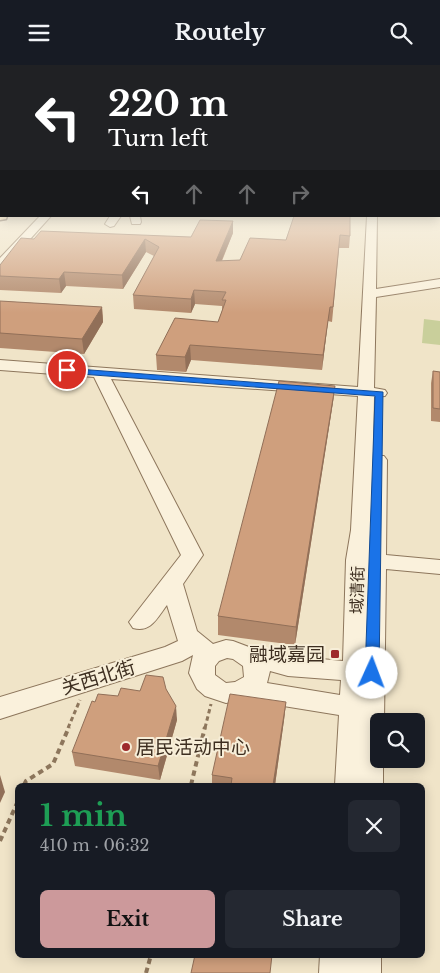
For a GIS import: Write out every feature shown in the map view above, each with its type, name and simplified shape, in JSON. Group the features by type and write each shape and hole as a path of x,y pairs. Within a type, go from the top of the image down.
{"street":[{"path":"0,265 34,228"},
{"name":"域清街","path":"373,228 376,293"},
{"name":"域清街","path":"369,783 366,561 361,530 373,393 376,293 383,228"},
{"path":"376,293 440,283"},
{"path":"0,365 373,393"},
{"path":"100,373 192,555 141,622"},
{"path":"366,561 440,567"},
{"name":"域清街","path":"349,783 355,672 366,561"},
{"path":"172,583 187,636 203,649 218,651 235,650 252,658 288,666 355,672"},
{"path":"203,649 201,675 210,688 228,694 247,690 354,707"},
{"name":"关西北街","path":"0,708 174,653 203,649"},
{"path":"247,690 258,677 258,670 252,658"},
{"path":"336,973 337,958"},
{"path":"364,958 364,973"}],"path":[{"path":"25,783 53,764 87,680"},
{"path":"191,783 212,700"},
{"path":"0,841 15,808"},
{"path":"146,973 150,958"}],"green space":[{"path":"424,319 440,321 440,345 422,343"}],"building":[{"path":"196,228 230,228 216,261 240,260 250,238 286,240 290,228 350,228 350,236 340,235 333,307 330,307 323,355 190,345 185,357 156,355 175,318 218,322 226,300 222,300 226,292 194,290 191,299 133,295 159,247 145,239 122,275 64,272 59,279 0,276 0,265 21,238 34,239 41,231 191,237"},
{"path":"0,301 102,307 82,339 0,333"},
{"path":"433,371 440,372 440,409 433,408"},
{"path":"279,381 335,386 296,627 218,616"},
{"name":"居民活动中心","path":"146,675 163,677 166,689 176,706 158,766 72,752 92,701 95,702 98,694 118,696 121,688 140,691"},
{"path":"230,694 286,702 273,783 231,783 232,778 212,775"},
{"path":"194,958 272,958 270,973 191,973"}],"place":[{"name":"融域嘉园","path":"335,654"},
{"name":"居民活动中心","path":"126,747"}],"route":[{"path":"67,370 182,380 192,379 379,393 372,673"}]}
